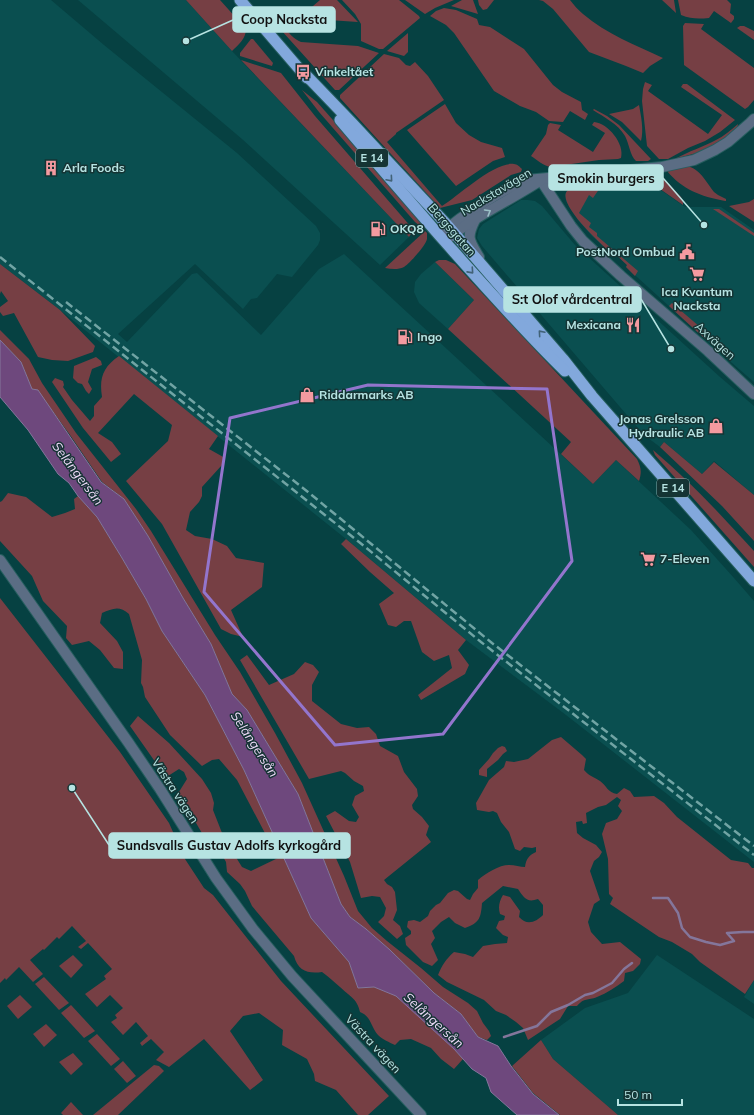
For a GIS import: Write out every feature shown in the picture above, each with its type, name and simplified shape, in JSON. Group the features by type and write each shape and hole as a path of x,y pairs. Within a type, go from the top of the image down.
{"highway":[{"name":"Bergsgatan","path":"240,0 303,72 452,230 563,359 592,396 754,581"},
{"name":"Bergsgatan","path":"303,72 331,109 442,238 517,321 557,363 592,396"}],"street":[{"name":"Nackstavägen","path":"442,238 467,214 515,185 527,180 543,182 586,174 662,168 694,160 728,142 754,119"},
{"name":"Nackstavägen","path":"452,230 475,220 543,182"},
{"name":"Axvägen","path":"543,182 571,226 583,241 708,351 754,394"},
{"path":"475,220 470,230 470,242 487,270"},
{"name":"Västra vägen","path":"0,560 160,789 216,878 253,929 292,976 421,1115"}],"highlighted area":[{"path":"368,385 547,389 572,561 443,734 335,745 204,592 230,418"}],"shaded area":[{"path":"0,0 51,0 237,153 316,226 320,233 318,245 292,277 277,274 257,298 251,299 243,309 195,264 118,334 127,342 192,274 197,273 261,335 319,269 344,254 593,484 616,460 691,530 734,578 754,601 754,862 566,715 466,640 346,539 60,310 0,264"},
{"path":"78,0 186,0 232,51 409,237 380,265 242,139"},
{"path":"186,0 220,0 246,29 245,36 241,42 232,51"},
{"path":"320,0 337,0 358,22 299,18"},
{"path":"342,0 399,0 420,18 383,49 379,49 361,41 361,24 355,14"},
{"path":"405,0 454,0 425,14"},
{"path":"462,0 473,0 478,14 451,6"},
{"path":"478,0 494,0 487,9 483,10 479,5"},
{"path":"539,0 570,0 581,12 601,27 622,39 663,58 650,66 643,73 589,52 553,9 543,1"},
{"path":"662,0 674,0 676,13"},
{"path":"678,0 727,0 731,4 730,13 734,16 734,19 731,23 714,11 709,18 701,19 681,15"},
{"path":"444,8 456,10 477,19 479,25 490,27 524,49 553,85 562,92 581,102 582,110 588,114 585,120 570,111 563,122 549,121 536,112 520,106 494,91 454,33 446,25 430,16 436,11"},
{"path":"293,12 299,18 299,22 289,21 287,19"},
{"path":"685,23 704,24 701,29 754,68 754,100 748,107 745,109 684,65 683,26"},
{"path":"284,26 291,36 301,42 358,46 379,53 339,90 335,90 281,30"},
{"path":"744,26 754,31 754,40 737,28"},
{"path":"408,33 408,52 404,56 387,51"},
{"path":"251,39 253,39 273,63 272,66 240,56 240,53"},
{"path":"384,54 399,58 406,65 410,66 415,62 428,76 444,100 396,133 387,142 442,206 487,173 497,168 515,164 522,169 521,172 511,175 472,200 440,208 340,98 340,95"},
{"path":"241,60 281,73 315,116 412,228 413,231 409,237"},
{"path":"645,82 652,85 648,91 708,134 722,115 681,87 683,84 687,84 735,120 720,132 705,141 668,159 659,159 647,146 642,101"},
{"path":"302,90 317,102 371,163 422,224 420,226 319,112"},
{"path":"445,104 456,123 469,135 481,142 502,148 505,157 493,161 456,186 407,130"},
{"path":"639,105 642,128 641,141 622,122 609,114 633,109"},
{"path":"594,109 619,125 651,159 648,161 636,161 632,156 625,136 619,128 593,110"},
{"path":"594,122 605,126 614,135 622,152 621,158 551,167 543,164 531,156 546,134 550,123 561,125 558,130 593,152 605,133 592,125"},
{"path":"738,124 737,129 720,141 700,152 675,159 719,138"},
{"path":"686,166 699,172 714,192 726,199 726,201 708,197 686,188 673,178 667,171"},
{"path":"661,175 681,197 683,205 650,182 646,181 642,185 634,179 640,176 652,177"},
{"path":"645,179 685,207 721,207 754,230 754,382 626,267 627,265 613,252 611,253 592,236 578,220 566,201 565,194 572,188"},
{"path":"602,185 593,198 589,195 579,213 591,223 589,227 597,233 597,236 638,271 635,276 626,267 627,265 613,252 611,253 581,223 573,213 565,196 571,188"},
{"path":"754,199 754,222 729,206 749,202"},
{"path":"521,200 535,201 542,206 575,245 754,406 754,495 714,461 702,474 664,442 660,447 644,435 482,246 477,238 479,229 483,224"},
{"path":"713,209 719,209 754,233 754,236"},
{"path":"425,231 427,233 426,242 407,265 399,269 385,268"},
{"path":"439,260 446,260 455,264 637,459 641,470 639,481 616,460 593,484 561,454 571,442 448,329 474,300 435,262"},
{"path":"435,262 474,300 448,329 419,303 414,292 415,282 421,274"},
{"path":"0,264 60,310 95,346 93,352 68,361 38,357 14,313 3,316 0,312 0,307 8,301 1,291 0,294"},
{"path":"672,303 707,333 705,339 669,306"},
{"path":"0,330 29,359 42,383 76,433 136,509 240,672 302,783 344,876 358,911 372,928 387,941 443,987 468,1003 477,1011 491,1036 487,1040 478,1037 461,1014 434,993 390,950 350,917 341,904 298,794 247,710 232,694 211,644 148,536 124,499 102,482 38,391 32,389 21,362 0,340"},
{"path":"119,356 218,436 209,449 225,458 222,465 202,487 202,496 190,512 186,530 195,536 212,539 227,546 236,558 264,563 262,587 231,610 243,637 231,634 221,629 162,524 126,481 168,441 172,425 134,394 98,433 112,442 121,454 111,462 83,428 52,382 55,378 63,381 63,387 90,421 94,416 94,406 102,397 101,384 103,374 109,364"},
{"path":"96,357 101,361 102,365 92,369 88,382 92,389 89,394 82,384 78,383 73,378 74,366"},
{"path":"664,442 702,474 714,462 754,495 754,541 722,506 660,447"},
{"path":"653,450 693,486 754,551 754,567 655,455"},
{"path":"8,493 26,497 52,517 75,509 74,499 78,496 97,517 146,599 162,631 205,695 244,770 311,918 349,962 358,988 374,987 395,995 463,1059 454,1069 441,1059 431,1048 411,1039 400,1040 395,1045 380,1037 366,1016 360,1012 355,1000 322,972 308,972 298,965 294,956 252,906 240,884 227,872 226,862 222,855 210,847 192,816 180,802 177,795 187,779 184,772 179,769 168,776 163,773 130,726 138,716 169,743 202,779 211,793 214,803 213,810 224,838 242,867 251,871 278,858 237,780 219,759 212,760 202,766 170,735 145,697 141,683 142,660 129,614 122,609 112,609 102,613 100,623 117,641 123,652 123,669 114,668 100,650 89,641 72,645 66,638 67,626 43,601 32,576 0,541 0,502"},
{"path":"346,539 466,640 458,650 469,665 465,674 421,700 418,695 452,668 449,655 434,661 422,652 411,621 404,621 396,627 388,625 379,604 394,593 341,544"},
{"path":"0,598 120,752 169,823 185,859 204,888 213,895 281,981 389,1096 368,1115 358,1115 336,1090 315,1081 314,1074 307,1059 282,1045 283,1030 259,1013 243,1016 230,1031 263,1080 250,1090 204,1039 169,1067 156,1060 164,1052 151,1039 142,1046 140,1043 148,1036 136,1022 123,1035 111,1022 117,1018 115,1015 123,1008 110,995 97,1007 85,994 106,979 104,976 112,969 88,943 81,949 78,947 86,941 72,926 59,939 57,937 44,950 43,949 30,960 43,974 33,982 19,967 6,980 5,978 0,983"},
{"path":"247,655 269,685 294,674 305,662 313,665 319,672 312,685 312,701 341,724 357,728 369,727 376,734 380,746 398,756 404,772 417,789 418,796 412,805 413,809 429,826 426,835 431,842 384,880 395,892 397,910 393,920 400,926 403,934 397,939 378,922 384,916 386,908 380,897 372,896 361,898 350,862 326,816 335,811 349,821 356,822 359,817 352,805 355,796 364,791 363,786 341,771 309,779 240,660"},
{"path":"561,737 586,759 584,770 598,779 611,792 617,794 624,788 630,791 634,797 654,796 664,803 677,817 731,860 748,863 752,868 754,868 754,980 745,994 700,962 692,954 672,942 659,937 610,904 613,898 609,894 608,859 602,834 606,823 617,819 622,811 618,806 621,800 617,797 606,805 586,813 587,823 583,824 582,821 576,822 577,833 596,845 602,852 594,861 590,871 600,900 594,904 588,922 591,932 602,944 620,942 641,959 640,964 633,971 625,973 624,981 608,992 594,998 584,1000 577,1006 568,1006 560,1019 528,1040 523,1028 516,1022 506,1015 496,1011 484,1000 447,982 438,975 444,962 454,952 473,957 483,946 507,943 508,937 503,935 496,928 499,921 504,920 505,916 500,914 499,909 503,895 510,897 520,911 519,917 522,920 531,922 537,920 543,915 543,905 538,899 528,900 518,889 503,886 482,903 479,919 474,924 465,928 455,923 449,917 441,922 432,931 435,938 431,944 438,960 432,966 423,962 406,945 405,938 411,934 411,931 407,927 408,921 414,920 420,922 428,916 430,911 440,903 448,893 454,890 458,891 470,900 478,888 478,880 489,872 505,865 525,867 528,858 531,854 536,852 536,847 524,847 520,851 515,849 509,832 501,822 497,813 493,811 489,812 477,810 476,803 489,780 504,767 506,761 514,762 528,759 552,740"},
{"path":"502,746 505,747 507,751 487,769 487,777 479,775 479,770 493,753"},
{"path":"73,955 83,965 71,978 59,966"},
{"path":"657,955 754,1019 754,1115 618,1115 553,1059 541,1040 585,1008 628,993"},
{"path":"44,977 69,1003 59,1010 35,984"},
{"path":"754,980 754,1004 744,997"},
{"path":"20,995 32,1007 18,1019 7,1006"},
{"path":"71,1005 95,1031 84,1038 61,1013"},
{"path":"46,1024 57,1035 44,1047 33,1034"},
{"path":"97,1034 120,1059 111,1066 88,1041"},
{"path":"541,1040 553,1059 618,1115 560,1115 533,1093 512,1066"},
{"path":"73,1053 83,1064 71,1075 59,1062"},
{"path":"123,1061 136,1076 127,1083 114,1069"},
{"path":"154,1065 159,1066 164,1071 118,1115 93,1115"},
{"path":"71,1102 83,1115 63,1115 61,1113"}],"water":[{"name":"Selångersån","path":"0,340 21,362 32,389 38,390 101,482 124,499 148,536 211,644 232,694 247,710 298,794 341,904 350,917 390,950 434,993 461,1014 478,1037 498,1046 511,1066 533,1094 559,1115 517,1115 491,1092 486,1078 472,1069 454,1049 396,996 374,987 358,988 349,962 311,918 244,770 205,695 162,631 146,599 97,517 78,496 69,483 58,474 28,430 0,397"}],"waterway":[{"path":"653,898 668,898 678,913 682,928 690,937 720,945 734,941 727,933 754,932"},
{"path":"504,1037 537,1026 551,1012 612,983 624,969 632,963"}],"railway":[{"path":"0,257 364,546 481,642 754,855"},
{"path":"66,302 308,492 492,643 754,846"}],"place":[{"name":"Coop Nacksta","path":"186,41"},
{"name":"Vinkeltået","path":"303,72"},
{"name":"Arla Foods","path":"51,168"},
{"name":"Smokin burgers","path":"704,225"},
{"name":"OKQ8","path":"378,229"},
{"name":"PostNord Ombud","path":"687,252"},
{"name":"Ica Kvantum Nacksta","path":"697,274"},
{"name":"Mexicana","path":"633,325"},
{"name":"Ingo","path":"405,337"},
{"name":"S:t Olof vårdcentral","path":"671,349"},
{"name":"Riddarmarks AB","path":"307,395"},
{"name":"Jonas Grelsson Hydraulic AB","path":"716,426"},
{"name":"7-Eleven","path":"648,559"},
{"name":"Sundsvalls Gustav Adolfs kyrkogård","path":"72,788"}]}
